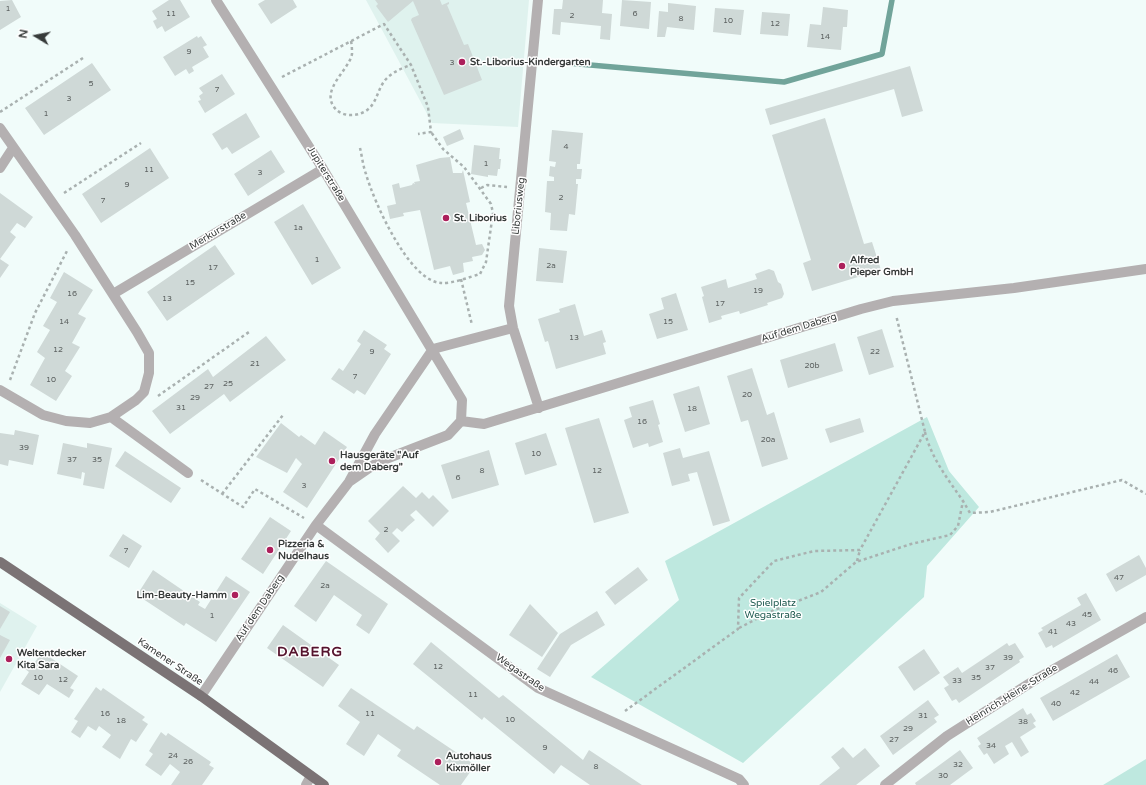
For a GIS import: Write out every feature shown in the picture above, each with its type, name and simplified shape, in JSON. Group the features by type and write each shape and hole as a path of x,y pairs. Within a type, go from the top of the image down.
{"main road":[{"name":"Kamener Straße","path":"0,562 201,696 309,781 324,785"}],"street":[{"name":"Jupiterstraße","path":"216,0 323,169 433,349"},
{"name":"Liboriusweg","path":"538,0 509,306 513,328 539,408"},
{"path":"0,128 75,235 149,353 149,373 144,392 127,407 111,417 90,423 66,421 43,415 3,392"},
{"path":"0,168 13,148"},
{"name":"Merkurstraße","path":"112,294 323,169"},
{"name":"Auf dem Daberg","path":"349,482 378,462 448,435 461,421 484,424 861,309 893,301 1014,288 1146,269"},
{"path":"461,421 462,400 433,349 513,328"},
{"name":"Auf dem Daberg","path":"201,696 316,525 349,482 375,434 433,349"},
{"path":"111,417 188,473"},
{"name":"Wegastraße","path":"316,525 538,688 661,742 739,779 744,785"},
{"name":"Heinrich-Heine-Straße","path":"884,785 947,736 1038,678 1146,616"}],"path":[{"path":"269,83 384,24 411,65 428,107 431,132 443,149 464,167 482,188 492,204 493,213 486,262 480,274 441,283 428,279 417,270 391,234 376,204 365,174 360,148"},
{"path":"351,41 352,55 331,92 333,106 346,115 360,113 372,106 381,85 388,77 411,65"},
{"path":"0,112 83,58"},
{"path":"418,134 431,132"},
{"path":"52,201 141,143"},
{"path":"482,188 487,185 521,188"},
{"path":"3,392 35,312 75,235"},
{"path":"461,278 475,338"},
{"path":"893,301 927,441 939,467 970,513 990,512 1122,480 1146,494"},
{"path":"144,392 158,396 249,332"},
{"path":"222,494 283,415"},
{"path":"856,562 860,550 925,432"},
{"path":"188,473 243,507 255,489 316,525"},
{"path":"613,722 630,707 738,629 772,611 821,592 856,562 911,544 950,535 958,526 963,501"},
{"path":"738,629 739,598 774,561 814,551 860,550"}],"shaded area":[{"name":"St.-Liborius-Kindergarten","path":"366,0 529,0 518,127 432,123"},
{"name":"Weltentdecker Kita Sara","path":"0,603 37,626 0,692"}],"green space":[{"name":"Spielplatz Wegastraße","path":"927,417 949,471 979,507 927,566 924,597 743,763 591,677 679,600 665,561"},
{"path":"1146,759 1146,785 1103,785"}],"building":[{"path":"12,0 21,17 0,30 0,1"},
{"path":"169,0 180,0 190,17 165,32 162,26 157,29 153,21 157,19 152,11"},
{"path":"265,0 293,0 297,7 271,24 258,4"},
{"path":"375,0 440,0 442,5 449,2 447,5 464,45 468,44 482,80 444,95 411,20 419,15 413,1 388,22 376,6 378,4"},
{"path":"563,0 603,0 602,13 612,14 610,40 600,39 601,26 561,22 560,35 552,34 554,9 562,9"},
{"path":"622,0 651,2 649,29 620,26"},
{"path":"668,3 696,6 694,30 667,27 665,37 657,37 659,11 668,12"},
{"path":"823,7 848,10 847,27 843,27 841,50 807,47 810,24 821,25"},
{"path":"715,8 744,10 741,35 713,32"},
{"path":"762,12 790,14 788,36 760,34"},
{"path":"197,36 198,38 201,36 207,45 203,47 209,57 192,67 194,71 189,74 186,69 175,76 163,57"},
{"path":"92,63 111,90 44,135 25,108"},
{"path":"910,66 923,111 902,117 894,89 770,125 765,109"},
{"path":"222,74 235,94 205,113 198,101 201,100 199,96 203,93 199,88"},
{"path":"246,113 260,137 232,154 227,147 222,150 212,134"},
{"path":"825,118 864,244 872,242 881,270 812,291 803,263 811,260 772,135"},
{"path":"460,129 464,139 447,146 443,137"},
{"path":"552,130 583,133 580,164 577,164 577,169 582,169 581,179 576,179 576,184 578,184 575,215 569,214 567,231 550,230 551,213 545,212 547,181 554,181 554,177 549,176 550,166 555,167 556,162 549,161"},
{"path":"474,145 500,148 500,169 498,169 497,176 488,175 488,177 471,174"},
{"path":"150,148 169,178 101,223 82,194"},
{"path":"271,150 285,172 248,196 234,174"},
{"name":"St. Liborius","path":"450,157 453,173 462,173 463,170 470,202 466,203 476,245 482,244 485,250 482,255 472,257 473,261 463,263 464,272 453,275 450,266 434,270 420,210 403,213 404,216 390,219 387,206 396,204 392,185 399,183 400,188 420,181 416,165 440,158"},
{"path":"0,193 33,217 25,228 17,223 10,232 16,237 0,259"},
{"path":"303,204 341,268 312,285 274,222"},
{"path":"215,245 235,274 167,321 147,292"},
{"path":"539,248 567,251 563,283 536,281"},
{"path":"0,259 9,265 0,278"},
{"path":"769,269 774,271 778,282 781,284 784,294 782,298 767,303 768,305 740,314 739,311 721,316 722,319 709,323 701,287 726,279 728,288 757,279 755,274"},
{"path":"64,272 93,290 78,314 86,318 72,343 80,347 65,371 72,376 56,401 30,385 45,358 37,352 50,330 43,326 57,302 50,298"},
{"path":"676,293 688,330 657,339 649,314 664,309 661,298"},
{"path":"575,304 584,336 602,330 606,342 603,343 606,354 556,369 548,341 545,342 538,319 560,312 559,309"},
{"path":"882,329 894,367 869,375 857,337"},
{"path":"364,330 387,345 384,349 391,354 365,395 357,390 354,394 331,379 339,368 343,371 361,344 357,341"},
{"path":"266,336 286,360 230,402 224,394 170,434 152,411 208,369 213,377"},
{"path":"835,343 843,371 788,388 780,360"},
{"path":"752,368 767,415 774,412 788,459 762,467 748,420 741,422 727,376"},
{"path":"699,386 710,424 685,432 673,394"},
{"path":"653,400 660,424 658,425 663,442 649,447 648,443 633,448 624,420 632,417 629,407"},
{"path":"599,418 629,513 594,523 565,428"},
{"path":"860,418 864,432 830,443 825,429"},
{"path":"281,423 299,437 301,435 315,445 324,431 347,447 307,508 283,492 302,464 296,458 287,473 256,457"},
{"path":"15,430 39,435 33,465 9,460 8,466 0,464 0,433 14,435"},
{"path":"546,433 557,465 525,475 515,443"},
{"path":"63,443 87,448 87,443 112,448 104,489 83,485 85,473 82,472 81,479 57,474"},
{"path":"680,448 683,458 709,451 730,521 713,526 697,472 688,474 690,481 672,486 663,453"},
{"path":"489,450 499,485 452,499 441,465"},
{"path":"125,451 181,488 171,503 115,466"},
{"path":"403,486 416,498 422,492 429,499 433,495 449,511 433,527 416,510 410,515 415,520 402,532 397,528 392,533 400,541 388,553 375,539 380,533 368,521"},
{"path":"270,517 291,531 263,574 241,559"},
{"path":"123,534 142,546 129,568 109,556"},
{"path":"1139,555 1146,568 1146,575 1116,592 1106,574"},
{"path":"326,561 388,604 369,634 356,625 362,615 334,595 316,622 294,606"},
{"path":"638,567 648,580 615,605 605,592"},
{"path":"153,570 200,602 198,605 205,609 226,576 250,592 216,642 186,623 184,626 137,595"},
{"path":"1086,593 1101,620 1053,648 1052,645 1046,648 1038,633 1043,630 1041,628 1081,605 1077,598"},
{"path":"530,604 558,633 542,657 509,635"},
{"path":"0,606 10,612 0,629"},
{"path":"597,611 605,625 571,645 550,677 537,669 560,634"},
{"path":"283,625 339,665 323,687 267,648"},
{"path":"0,635 10,640 0,658"},
{"path":"431,642 499,698 503,695 583,760 589,750 642,785 590,785 561,765 554,774 484,717 482,720 413,664"},
{"path":"1007,643 1009,646 1015,643 1024,657 1019,660 1020,662 959,703 956,699 952,701 944,688 949,685 943,677 958,667 962,673"},
{"path":"924,649 940,673 914,691 898,667"},
{"path":"42,652 78,676 70,688 74,690 69,698 47,684 39,695 21,684 29,672 25,669 30,662 33,665"},
{"path":"1117,654 1130,677 1053,721 1040,698"},
{"path":"96,687 101,691 103,688 145,717 142,720 148,724 136,742 131,739 120,759 102,747 111,735 99,726 96,731 88,726 80,738 71,732 78,721 74,719"},
{"path":"351,688 414,730 417,726 475,765 461,785 440,785 397,756 401,750 378,734 364,756 346,744 360,722 338,706"},
{"path":"928,700 939,715 934,718 937,722 893,755 880,736"},
{"path":"1023,708 1027,715 1031,713 1036,721 1033,723 1036,727 1020,737 1029,752 1021,757 1012,742 1005,746 1009,754 994,764 987,753 984,755 978,746 981,744 977,738"},
{"path":"161,732 166,736 168,733 211,762 209,765 214,768 202,785 171,785 180,772 170,764 161,776 145,765 153,754 149,751"},
{"path":"843,747 853,758 865,748 880,766 856,785 819,785 840,768 831,757"},
{"path":"960,750 973,768 950,785 916,785 915,783"}],"waterway":[{"path":"556,62 784,82 882,54 892,0"}],"place":[{"name":"St.-Liborius-Kindergarten","path":"462,62"},
{"name":"St. Liborius","path":"446,218"},
{"name":"Alfred Pieper GmbH","path":"842,266"},
{"name":"Hausgeräte \"Auf dem Daberg\"","path":"332,461"},
{"name":"Pizzeria & Nudelhaus","path":"270,550"},
{"name":"Lim-Beauty-Hamm","path":"235,595"},
{"name":"Weltentdecker Kita Sara","path":"9,659"},
{"name":"Autohaus Kixmöller","path":"438,762"}],"district":[{"name":"DABERG","path":"310,652"}]}
